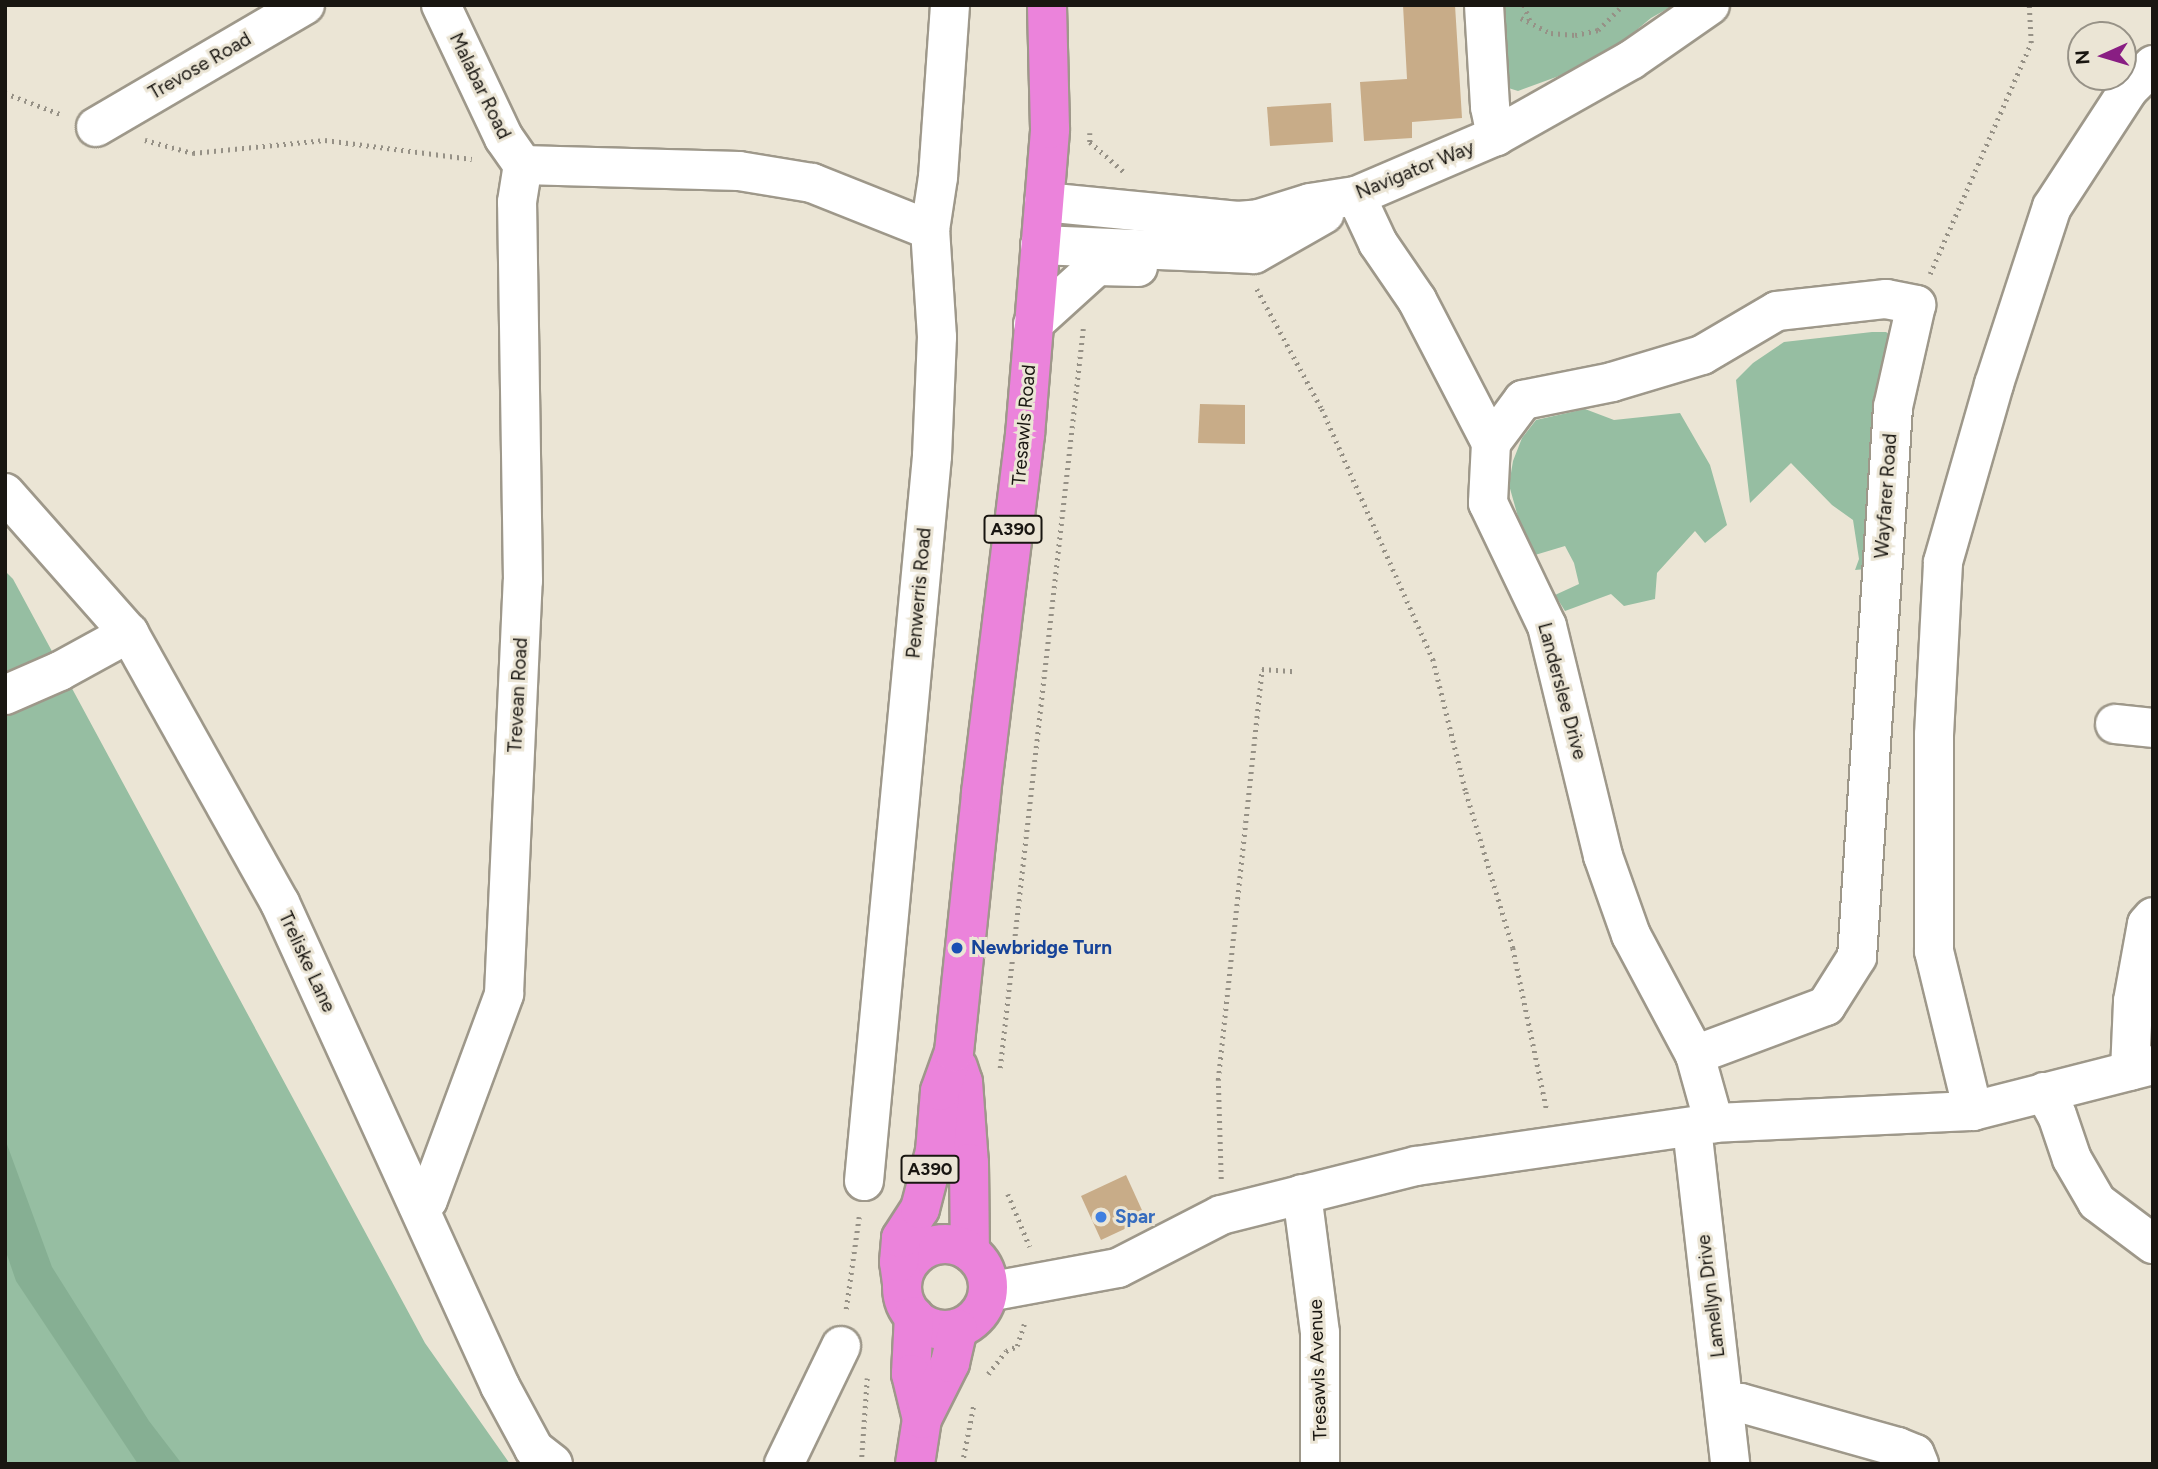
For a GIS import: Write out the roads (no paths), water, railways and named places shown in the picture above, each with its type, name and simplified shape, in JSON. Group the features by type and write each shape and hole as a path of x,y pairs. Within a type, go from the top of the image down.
{"highway":[{"name":"Tresawls Road","path":"922,1419 911,1374 908,1299 899,1262 901,1238 920,1209 935,1151 940,1091 954,1052 981,793 1025,435 1050,129 1047,5"},
{"name":"Tresawls Road","path":"954,1052 962,1082 969,1163 970,1252"},
{"path":"955,1245 970,1252 980,1261 988,1282 988,1292 978,1316 958,1329 933,1329 908,1299 912,1259 932,1246 955,1245"},
{"name":"Tresawls Road","path":"915,1464 922,1419 950,1363 958,1329"}],"street":[{"name":"Trevose Road","path":"96,127 305,5"},
{"name":"Malabar Road","path":"441,5 504,138 523,166"},
{"name":"Penwerris Road","path":"864,1181 932,456 937,337 930,230 938,177 950,5"},
{"path":"1484,5 1490,107 1496,136"},
{"name":"Navigator Way","path":"1044,202 1238,221 1259,219 1310,203 1356,196 1496,136 1631,60 1710,5"},
{"path":"1973,1111 1934,951 1934,735 1943,562 1994,384 2052,207 2129,89 2153,65"},
{"path":"523,166 739,171 812,183 930,230"},
{"name":"Trevean Road","path":"418,1205 428,1200 504,993 523,581 517,202 523,166"},
{"path":"1033,324 1097,266 1253,269 1356,196 1378,243 1417,300 1491,443"},
{"path":"1040,245 1253,269"},
{"name":"Wayfarer Road","path":"1491,443 1523,400 1612,382 1702,355 1777,311 1886,299 1916,305 1893,407 1857,957 1826,1006 1695,1055"},
{"name":"Landerslee Drive","path":"1491,443 1488,503 1547,625 1603,856 1631,935 1695,1055 1703,1126"},
{"name":"Treliske Lane","path":"5,493 128,632 280,903 500,1386 534,1449 553,1464"},
{"path":"5,695 60,671 128,632"},
{"path":"2115,724 2153,728"},
{"path":"988,1292 1118,1268 1221,1215 1416,1166 1703,1126 1973,1111 2141,1068 2133,1001 2147,924 2153,917"},
{"path":"2044,1092 2057,1115 2072,1159 2097,1202 2153,1244"},
{"name":"Lamellyn Drive","path":"1703,1126 1730,1464"},
{"name":"Tresawls Avenue","path":"1302,1194 1320,1333 1320,1464"},
{"path":"784,1464 841,1346"},
{"path":"1724,1406 1741,1402 1898,1447 1915,1454 1919,1464"}],"place":[{"name":"Newbridge Turn","path":"957,948"},
{"name":"Spar","path":"1101,1217"}]}
